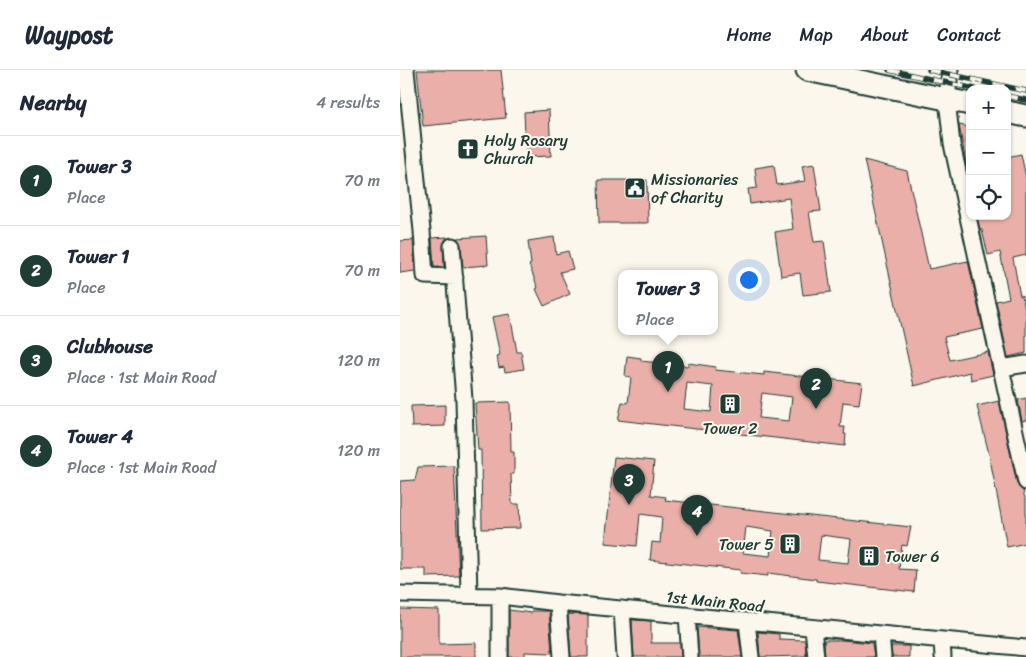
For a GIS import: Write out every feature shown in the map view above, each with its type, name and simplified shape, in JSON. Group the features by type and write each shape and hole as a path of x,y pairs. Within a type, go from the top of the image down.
{"main road":[{"path":"807,70 966,103"},
{"path":"1011,113 1026,116"}],"street":[{"path":"406,70 425,276 455,277"},
{"path":"950,70 947,100 952,144 1026,482"},
{"path":"452,246 464,399 469,594"},
{"path":"1001,368 1026,364"},
{"name":"1st Main Road","path":"400,594 500,596 942,640 1022,651"},
{"path":"500,596 500,657"},
{"path":"558,603 562,657"},
{"path":"622,609 625,657"},
{"path":"687,615 690,657"},
{"path":"747,622 750,657"},
{"path":"813,628 816,657"},
{"path":"881,634 882,657"},
{"path":"942,640 943,657"}],"building":[{"path":"417,70 501,70 506,118 423,126"},
{"path":"549,110 551,156 526,157 524,112"},
{"path":"959,125 966,126 966,163"},
{"path":"1021,154 1026,178 1026,255 1013,258 1020,296 1022,295 1026,314 1026,353 1008,357 996,301 1009,298 1000,252 988,255 978,220 1011,220 1011,156"},
{"path":"864,160 907,171 929,269 968,261 983,329 944,337 950,360 988,352 993,375 971,380 970,372 914,386"},
{"path":"814,164 821,211 809,212 814,242 824,241 831,292 803,295 800,273 781,276 775,232 793,229 789,198 750,204 748,189 757,188 755,168 774,165 777,185 805,181 802,166"},
{"path":"598,180 647,180 648,223 599,223"},
{"path":"486,236 488,265 463,267 461,245 457,238"},
{"path":"447,237 443,246 444,267 434,267 432,238"},
{"path":"554,237 556,254 568,251 573,269 560,272 570,294 544,306 536,289 538,288 529,265 531,264 528,241"},
{"path":"413,240 415,271 400,273 400,241"},
{"path":"510,314 517,352 521,352 524,369 505,372 504,367 499,368 497,356 500,355 492,317"},
{"path":"627,356 641,358 641,361 688,366 688,363 716,367 715,370 764,375 764,372 862,383 859,404 843,402 840,427 845,427 845,446 618,420 622,402 628,403 631,377 625,376","holes":["687,383 713,386 711,412 684,409","762,393 792,397 789,421 759,418"]},
{"path":"1026,398 1026,420 1022,421 1018,400"},
{"path":"999,401 1017,484 1023,491 1026,502 1026,543 1007,547 989,454 977,406"},
{"path":"510,402 511,452 514,452 514,474 511,474 512,504 519,504 520,528 482,529 481,450 478,450 475,403"},
{"path":"445,405 445,426 412,427 411,406"},
{"path":"614,457 654,461 651,495 666,497 665,500 911,527 907,546 902,545 899,569 916,570 914,592 816,581 816,579 768,573 768,576 740,573 741,570 650,560 652,542 660,543 662,517 640,514 637,546 605,543","holes":["746,527 773,531 770,556 743,553","821,535 851,539 848,563 818,560"]},
{"path":"454,466 459,576 426,577 426,569 400,569 400,481 415,480 418,467"},
{"path":"400,609 439,610 439,644 476,643 476,657 400,657"},
{"path":"509,610 531,613 531,611 549,611 552,653 525,652 525,657 509,657"},
{"path":"568,614 588,615 588,657 571,657"},
{"path":"632,620 651,621 651,643 680,643 681,657 634,657"},
{"path":"697,627 738,630 742,657 699,657"},
{"path":"758,632 779,634 779,639 805,640 806,656 760,657"},
{"path":"824,640 872,643 874,657 825,657"},
{"path":"891,646 909,646 909,657 892,657"}],"railway":[{"path":"889,70 966,87"},
{"path":"929,70 1026,91"},
{"path":"1011,97 1026,100"}],"place":[{"name":"Holy Rosary Church","path":"468,149"},
{"name":"Missionaries of Charity","path":"635,188"},
{"name":"Tower 3","path":"668,392"},
{"name":"Tower 2","path":"730,404"},
{"name":"Tower 1","path":"816,409"},
{"name":"Clubhouse","path":"629,505"},
{"name":"Tower 4","path":"697,536"},
{"name":"Tower 5","path":"790,544"},
{"name":"Tower 6","path":"869,556"}]}
